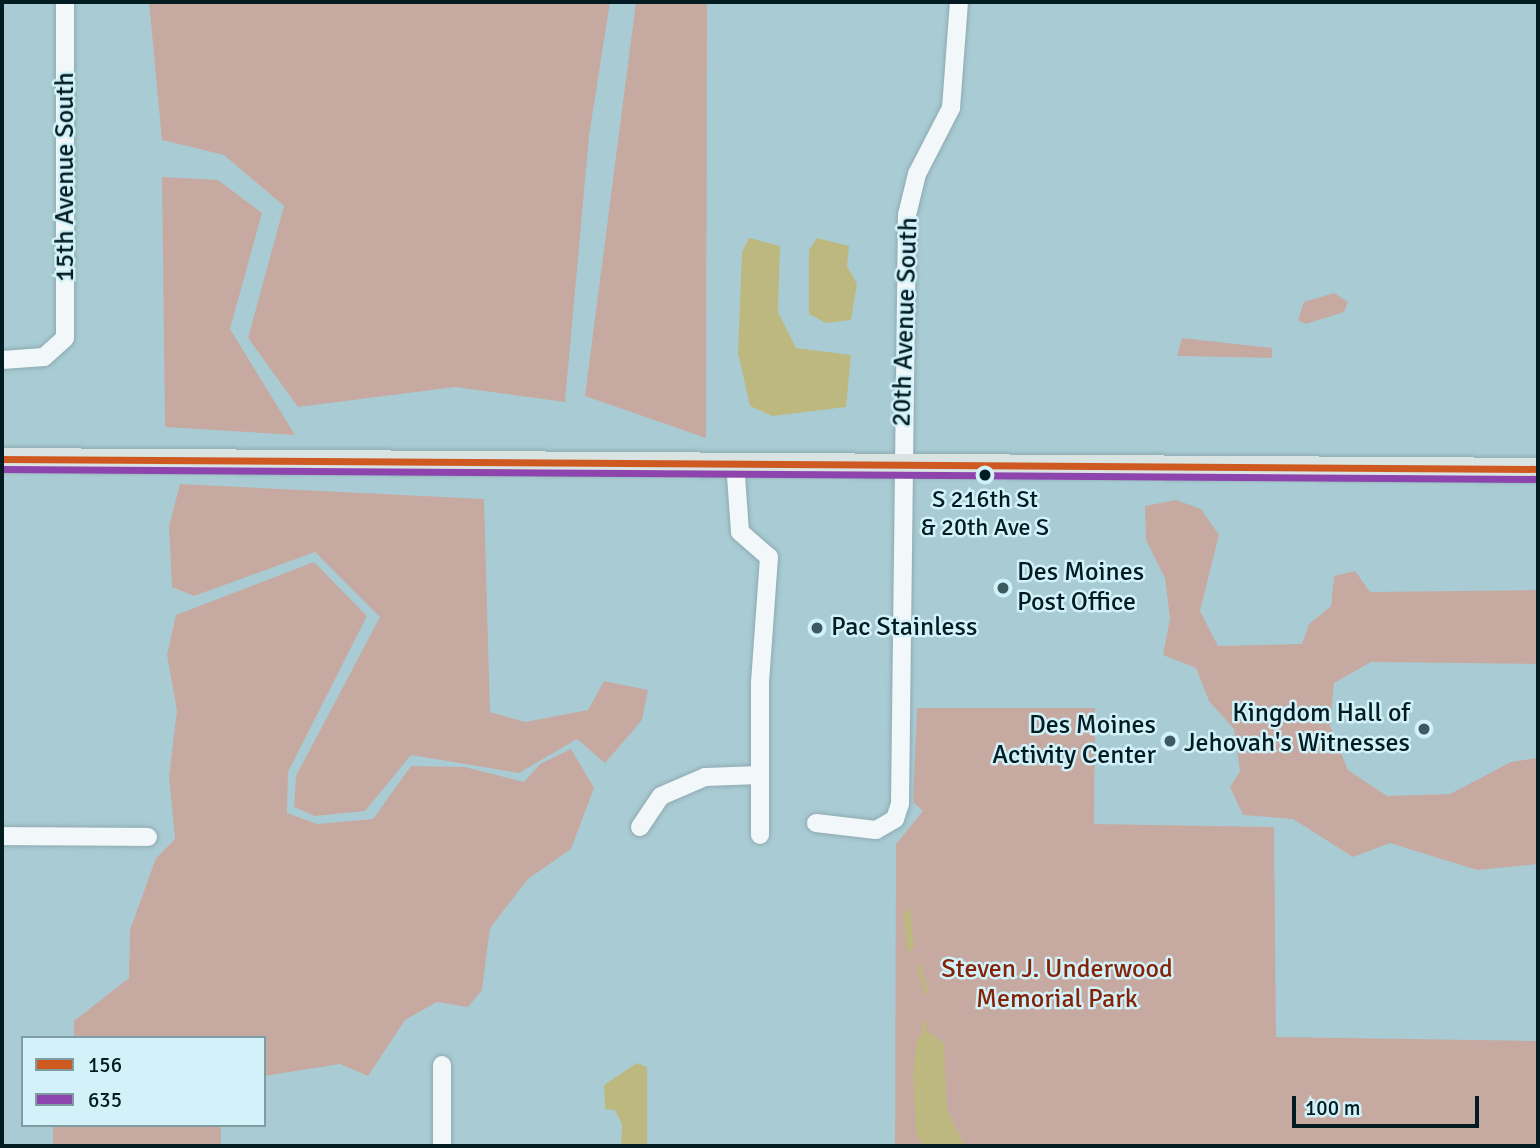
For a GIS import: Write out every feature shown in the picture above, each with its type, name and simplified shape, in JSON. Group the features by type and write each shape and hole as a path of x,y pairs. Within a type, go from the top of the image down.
{"main road":[{"path":"2,460 735,461 1538,469"}],"street":[{"name":"15th Avenue South","path":"2,360 28,361 56,349 67,326 65,2"},
{"name":"20th Avenue South","path":"816,823 861,832 895,819 900,804 907,215 917,174 951,108 959,2"},
{"path":"735,461 740,532 769,557 760,835"},
{"path":"639,827 661,796 705,778 760,775"},
{"path":"2,836 148,837"},
{"path":"442,1065 442,1146"}],"green space":[{"path":"149,2 610,2 589,136 565,402 455,387 298,407 248,338 284,206 224,155 162,140"},
{"path":"636,2 707,2 706,438 585,396"},
{"path":"162,177 218,180 262,213 230,329 295,435 165,427"},
{"path":"1334,293 1348,302 1344,312 1306,324 1298,320 1304,302"},
{"path":"1182,338 1272,348 1272,358 1177,356"},
{"path":"180,484 484,499 490,712 525,722 588,710 604,681 648,690 642,720 605,763 577,739 519,773 411,755 365,811 315,816 294,807 296,776 380,617 315,552 194,596 172,587 169,526"},
{"path":"1176,500 1201,509 1219,535 1200,611 1218,646 1302,644 1309,624 1331,606 1334,576 1355,571 1370,592 1538,590 1538,664 1371,662 1334,683 1330,726 1348,770 1387,796 1450,794 1511,762 1538,758 1538,864 1477,870 1390,843 1353,857 1293,819 1243,815 1230,787 1240,771 1234,729 1209,701 1196,668 1163,655 1170,618 1165,578 1146,540 1145,506"},
{"path":"314,562 367,616 288,772 287,813 317,824 373,819 411,766 465,767 524,782 540,764 571,749 594,788 571,849 528,879 490,928 482,990 468,1007 437,1002 405,1020 368,1076 340,1064 266,1076 266,1036 74,1036 74,1021 129,978 130,930 156,858 175,839 169,776 177,711 167,655 176,615"},
{"name":"Steven J. Underwood Memorial Park","path":"917,708 1095,708 1094,824 1274,827 1276,1037 1538,1041 1538,1146 895,1146 896,844 923,811 913,802"},
{"path":"53,1127 221,1127 221,1146 53,1146"}],"shaded area":[{"path":"749,238 780,246 778,312 796,348 851,355 846,407 772,416 750,406 738,353 742,252"},
{"path":"817,238 849,246 847,266 857,284 851,320 826,323 809,314 809,250"},
{"path":"910,907 914,948 907,953 904,913"},
{"path":"925,1030 944,1043 947,1110 965,1146 924,1146 916,1134 913,1073 917,1038"},
{"path":"637,1063 647,1067 647,1146 621,1146 622,1124 615,1110 605,1109 604,1085"}],"waterway":[{"path":"919,966 927,992"},
{"path":"925,1023 925,1030"}],"transit line":[{"name":"156","path":"2,459 1538,469"},
{"name":"635","path":"2,469 1538,479"}],"place":[{"name":"S 216th St & 20th Ave S","path":"985,475"},
{"name":"Des Moines Post Office","path":"1003,588"},
{"name":"Pac Stainless","path":"817,628"},
{"name":"Kingdom Hall of Jehovah's Witnesses","path":"1424,729"},
{"name":"Des Moines Activity Center","path":"1170,741"}]}
